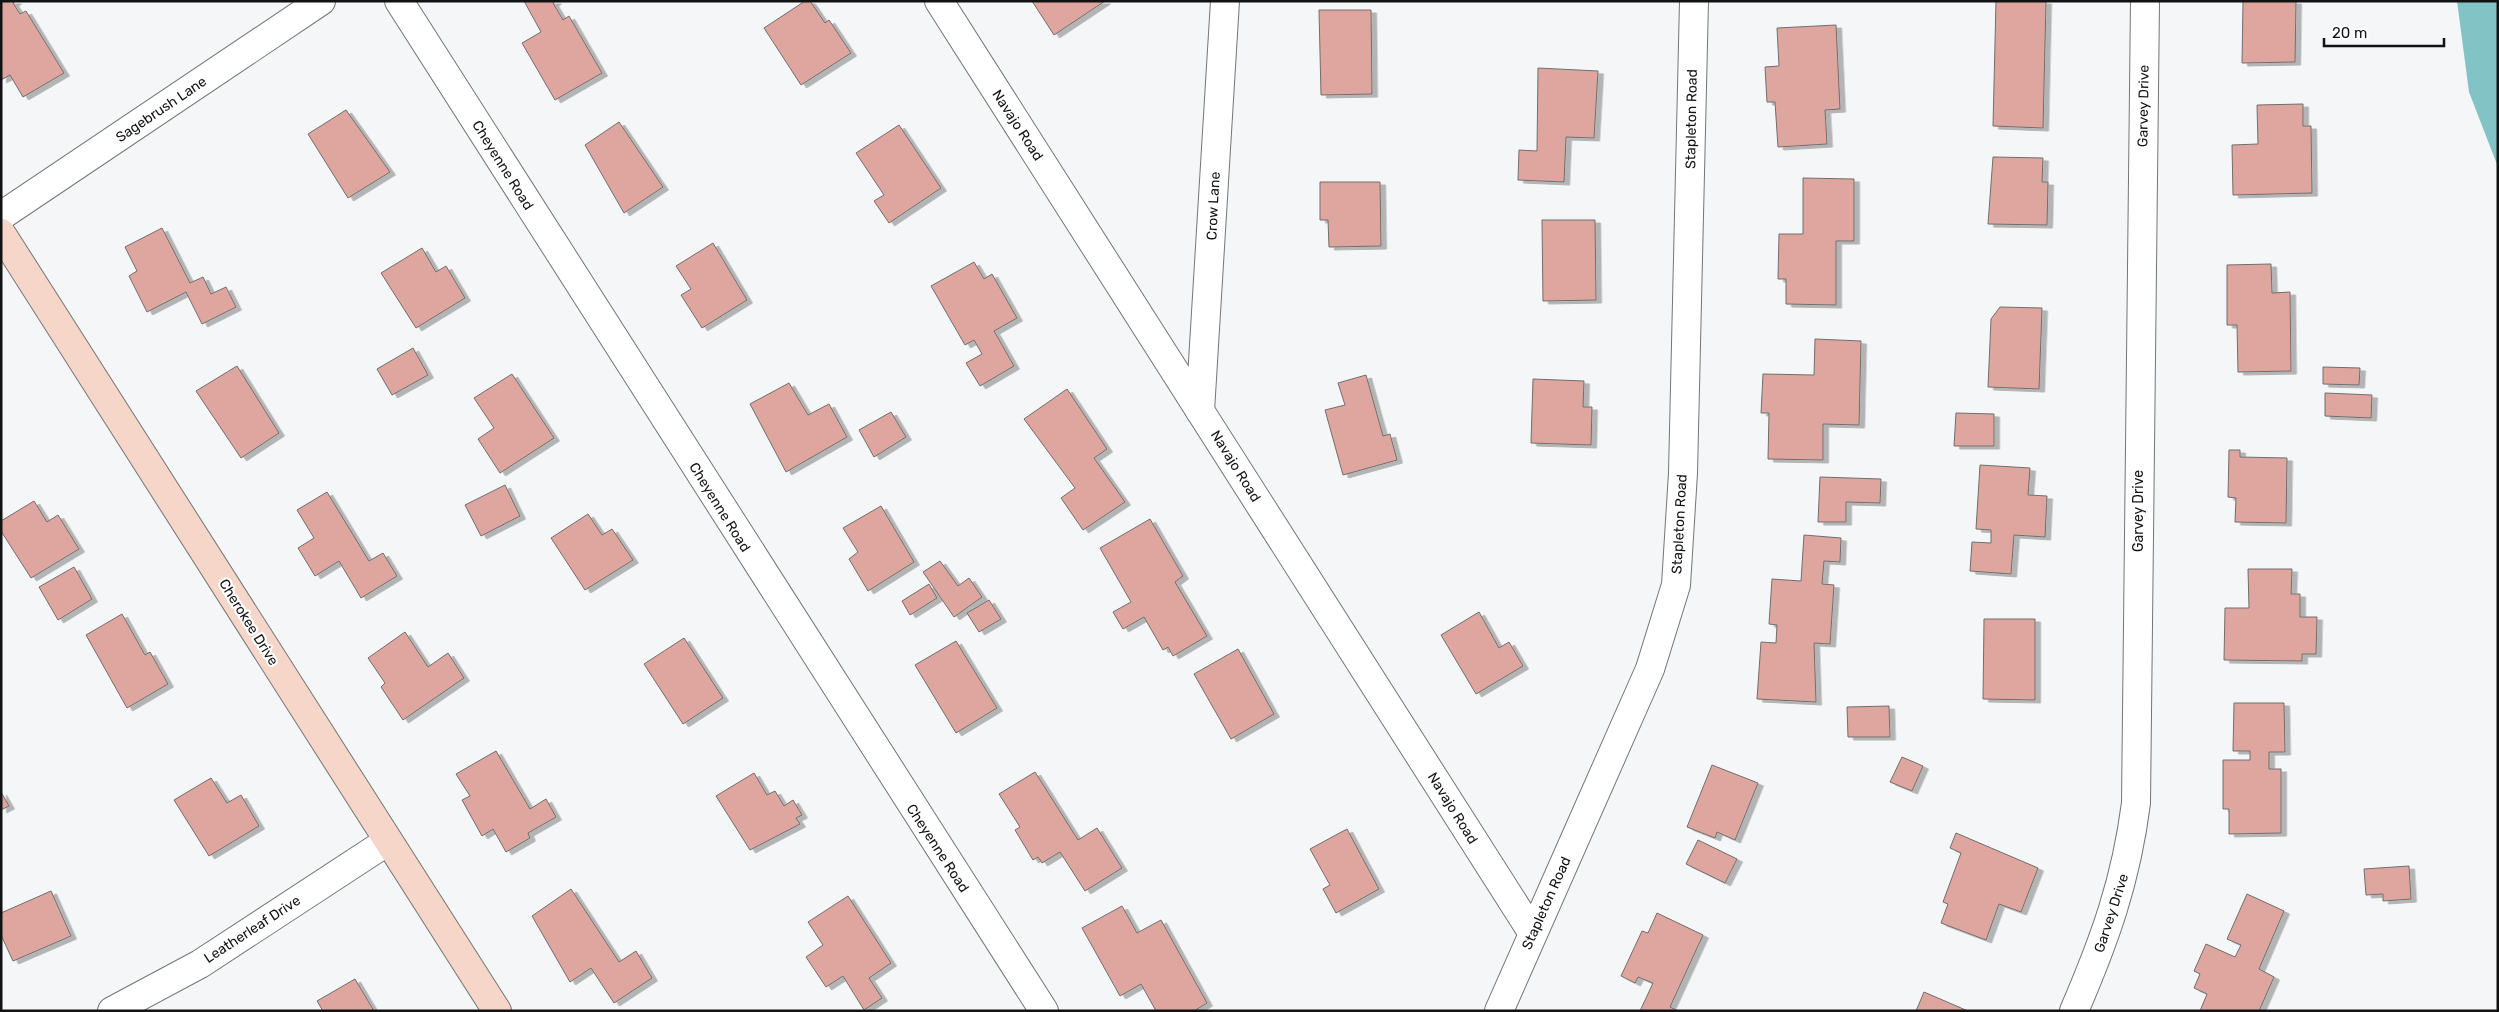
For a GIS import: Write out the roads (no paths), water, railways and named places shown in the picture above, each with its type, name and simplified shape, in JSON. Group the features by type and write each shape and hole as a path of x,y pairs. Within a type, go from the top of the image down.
{"street":[{"name":"Sagebrush Lane","path":"1,216 321,1"},
{"name":"Cheyenne Road","path":"399,1 1044,1011"},
{"name":"Navajo Road","path":"939,1 1532,932"},
{"name":"Crow Lane","path":"1200,410 1225,1"},
{"name":"Stapleton Road","path":"1499,1011 1532,932 1650,669 1676,585 1683,474 1694,1"},
{"name":"Garvey Drive","path":"2074,1011 2117,902 2130,846 2136,803 2145,1"},
{"name":"Cherokee Drive","path":"1,233 497,1011"},
{"name":"Leatherleaf Drive","path":"112,1011 200,964 388,840"}],"water":[{"path":"2457,1 2498,1 2498,167 2469,92"}]}
